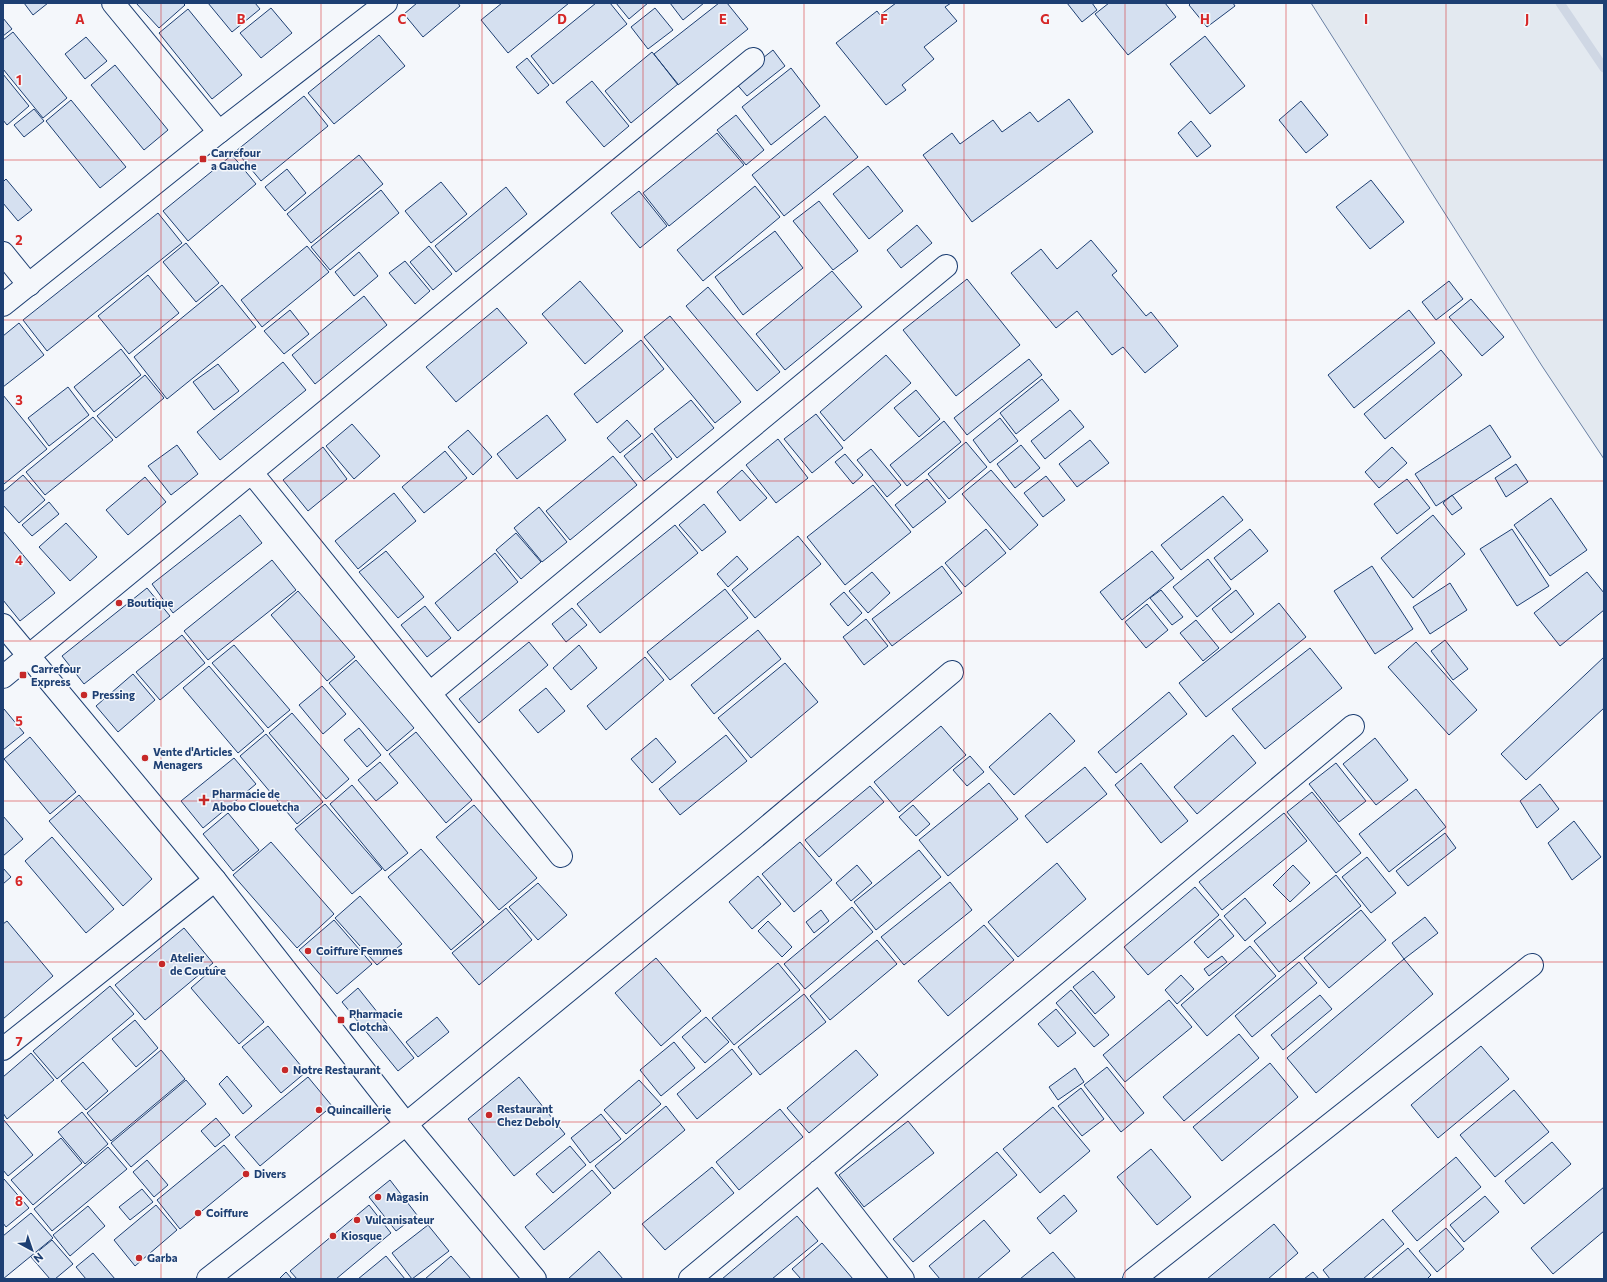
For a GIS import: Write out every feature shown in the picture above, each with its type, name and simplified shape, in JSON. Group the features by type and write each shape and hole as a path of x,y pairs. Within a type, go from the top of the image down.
{"street":[{"path":"113,3 219,132"},
{"path":"3,305 219,132 386,3"},
{"path":"3,677 754,59"},
{"path":"3,253 29,285"},
{"path":"430,692 946,266"},
{"path":"252,472 561,856"},
{"path":"3,626 215,880 406,1124 535,1279"},
{"path":"208,1279 406,1124 748,843 952,672"},
{"path":"690,1279 1353,726"},
{"path":"3,1049 215,880"},
{"path":"1134,1279 1532,965"},
{"path":"819,1171 903,1279"}],"shaded area":[{"path":"1311,3 1604,3 1604,459 1542,366"}],"building":[{"path":"24,3 48,3 33,15"},
{"path":"136,3 183,3 185,5 159,28"},
{"path":"208,3 255,3 260,9 232,32"},
{"path":"417,3 458,3 460,6 423,37 404,14"},
{"path":"502,3 569,3 508,53 481,20"},
{"path":"596,3 610,3 627,24 553,84 531,56"},
{"path":"616,3 648,3 629,19"},
{"path":"670,3 704,3 683,20"},
{"path":"719,3 727,3 748,29 678,85 654,54"},
{"path":"896,3 951,3 945,7 957,21 924,47 934,59 902,85 906,90 886,105 836,43 877,11 880,15"},
{"path":"1067,3 1092,3 1097,10 1082,22"},
{"path":"1109,3 1165,3 1176,17 1128,55 1095,14"},
{"path":"1191,3 1233,3 1235,6 1207,27 1189,5"},
{"path":"271,8 292,33 261,58 240,33"},
{"path":"655,8 673,30 648,49 631,27"},
{"path":"188,9 242,75 212,99 159,33"},
{"path":"3,18 12,29 3,36"},
{"path":"13,32 67,98 43,118 3,69 3,40"},
{"path":"379,35 405,66 334,124 308,93"},
{"path":"1205,36 1245,86 1210,114 1170,64"},
{"path":"86,37 107,61 85,79 65,54"},
{"path":"773,50 785,66 747,96 734,81"},
{"path":"652,52 678,84 631,123 605,91"},
{"path":"527,58 549,85 538,94 516,67"},
{"path":"115,65 168,130 144,150 91,85"},
{"path":"791,68 820,106 771,145 742,107"},
{"path":"3,74 29,106 7,125 3,120"},
{"path":"592,81 629,126 604,147 566,102"},
{"path":"304,96 328,126 261,181 236,151"},
{"path":"1069,99 1093,132 972,222 923,155 952,133 960,144 993,120 1002,132 1030,112 1038,122"},
{"path":"71,100 126,167 100,188 46,121"},
{"path":"1301,101 1328,135 1306,153 1279,120"},
{"path":"34,109 44,121 24,137 14,125"},
{"path":"736,115 764,150 746,165 717,130"},
{"path":"825,116 858,157 784,216 752,175"},
{"path":"1191,121 1211,146 1197,157 1178,133"},
{"path":"717,133 744,165 669,226 643,193"},
{"path":"232,155 256,184 188,241 163,211"},
{"path":"359,155 383,184 311,243 287,214"},
{"path":"868,166 903,211 869,239 833,194"},
{"path":"287,169 306,193 285,211 265,187"},
{"path":"6,179 32,210 18,221 3,203 3,182"},
{"path":"1371,180 1404,222 1370,249 1336,207"},
{"path":"441,182 467,214 431,243 405,211"},
{"path":"755,186 780,217 703,281 677,250"},
{"path":"506,187 527,214 456,272 435,246"},
{"path":"381,190 399,213 330,270 311,247"},
{"path":"639,191 667,226 640,248 611,213"},
{"path":"819,201 858,251 833,270 793,221"},
{"path":"158,213 182,243 47,351 23,320"},
{"path":"917,225 932,243 901,268 887,250"},
{"path":"775,231 803,268 743,315 715,277"},
{"path":"1091,240 1117,271 1112,275 1146,316 1151,312 1178,346 1145,373 1123,347 1112,355 1077,311 1056,328 1011,273 1041,249 1057,269"},
{"path":"186,243 219,283 196,302 163,262"},
{"path":"307,246 329,272 262,327 241,300"},
{"path":"429,246 452,274 433,290 410,262"},
{"path":"359,252 378,276 354,296 335,272"},
{"path":"405,261 430,291 415,304 389,273"},
{"path":"832,271 862,307 785,370 756,334"},
{"path":"148,275 179,313 129,354 98,316"},
{"path":"967,279 1020,345 956,396 903,330"},
{"path":"580,281 623,331 585,364 542,314"},
{"path":"1449,281 1463,299 1436,320 1422,302"},
{"path":"222,285 256,327 167,399 134,357"},
{"path":"708,287 780,372 757,391 686,306"},
{"path":"364,296 387,325 315,384 292,355"},
{"path":"1471,299 1504,337 1482,356 1449,317"},
{"path":"497,308 527,343 456,402 426,367"},
{"path":"290,310 309,334 284,354 264,331"},
{"path":"1409,310 1435,343 1354,408 1328,375"},
{"path":"670,316 741,402 715,423 644,337"},
{"path":"19,323 44,355 3,387 3,336"},
{"path":"641,340 664,369 597,423 574,394"},
{"path":"121,349 141,375 94,412 74,387"},
{"path":"1441,350 1462,375 1385,439 1364,414"},
{"path":"886,355 911,383 844,441 820,412"},
{"path":"1029,359 1042,375 967,435 954,418"},
{"path":"283,362 306,390 220,460 197,432"},
{"path":"218,364 239,391 214,410 193,382"},
{"path":"145,375 164,398 116,438 97,416"},
{"path":"1042,379 1059,400 1016,434 1000,413"},
{"path":"68,387 89,415 49,446 28,418"},
{"path":"916,390 940,419 919,437 894,408"},
{"path":"3,395 47,449 4,484 3,482"},
{"path":"691,400 714,428 677,458 654,429"},
{"path":"1070,410 1084,427 1045,459 1031,441"},
{"path":"816,414 843,448 812,473 784,439"},
{"path":"547,415 566,440 517,479 497,454"},
{"path":"93,417 113,440 45,495 26,472"},
{"path":"1000,418 1018,441 990,463 973,440"},
{"path":"627,420 641,436 620,453 607,438"},
{"path":"944,421 961,442 907,486 890,465"},
{"path":"352,424 380,456 354,479 326,446"},
{"path":"1490,425 1511,457 1436,506 1415,474"},
{"path":"468,430 492,457 473,475 448,447"},
{"path":"652,433 672,459 644,481 624,456"},
{"path":"778,439 808,478 776,503 746,465"},
{"path":"1090,440 1109,463 1077,487 1059,464"},
{"path":"966,442 987,467 949,499 928,474"},
{"path":"177,445 198,474 171,495 148,466"},
{"path":"1021,445 1040,468 1015,488 997,464"},
{"path":"323,447 347,479 308,511 283,480"},
{"path":"1392,447 1407,463 1379,488 1365,472"},
{"path":"871,449 901,485 887,497 857,460"},
{"path":"445,451 467,478 424,513 402,487"},
{"path":"845,454 863,475 853,484 835,462"},
{"path":"613,456 637,485 570,540 546,511"},
{"path":"1516,464 1528,482 1506,497 1495,478"},
{"path":"742,470 767,498 740,521 717,492"},
{"path":"991,470 1038,525 1010,550 962,494"},
{"path":"23,475 45,500 19,523 3,505 3,492"},
{"path":"1046,476 1065,500 1043,517 1024,493"},
{"path":"145,477 166,502 128,535 106,510"},
{"path":"927,479 946,502 913,528 895,505"},
{"path":"1407,479 1430,508 1397,534 1374,504"},
{"path":"873,485 911,532 845,585 807,537"},
{"path":"394,493 416,521 358,569 335,541"},
{"path":"1452,495 1462,508 1452,515 1443,503"},
{"path":"1223,496 1243,520 1181,570 1161,545"},
{"path":"1551,498 1587,550 1550,576 1514,525"},
{"path":"49,502 59,514 32,536 22,525"},
{"path":"704,504 726,532 702,551 679,525"},
{"path":"539,507 567,542 542,562 514,528"},
{"path":"240,515 262,543 173,613 152,584"},
{"path":"1433,515 1465,554 1413,598 1381,558"},
{"path":"66,523 97,557 70,581 39,547"},
{"path":"675,525 698,553 600,633 577,604"},
{"path":"986,529 1006,553 965,587 945,563"},
{"path":"1250,529 1268,551 1231,580 1214,558"},
{"path":"1512,529 1549,586 1517,606 1480,549"},
{"path":"3,531 55,593 20,621 3,600"},
{"path":"516,533 541,562 521,579 496,550"},
{"path":"798,536 821,564 755,618 732,590"},
{"path":"386,551 424,597 398,618 359,572"},
{"path":"1152,551 1174,578 1122,620 1100,592"},
{"path":"495,553 518,582 458,631 435,603"},
{"path":"737,556 748,569 728,587 717,574"},
{"path":"1208,559 1231,589 1197,617 1173,587"},
{"path":"272,560 296,590 208,660 184,631"},
{"path":"942,566 962,593 892,646 872,619"},
{"path":"1372,566 1413,629 1375,654 1334,591"},
{"path":"872,572 890,593 868,613 849,591"},
{"path":"1587,572 1604,593 1604,610 1560,646 1534,613"},
{"path":"1450,583 1467,610 1430,634 1413,607"},
{"path":"147,588 170,616 84,684 62,656"},
{"path":"725,589 748,618 670,680 647,652"},
{"path":"1161,590 1183,617 1172,625 1150,598"},
{"path":"1236,590 1254,614 1231,633 1212,609"},
{"path":"298,591 355,657 327,681 271,615"},
{"path":"844,592 862,613 848,626 830,604"},
{"path":"1279,603 1306,637 1206,717 1179,683"},
{"path":"1147,604 1168,630 1146,648 1125,622"},
{"path":"425,606 451,638 427,657 401,625"},
{"path":"572,608 587,625 566,642 552,624"},
{"path":"866,619 888,646 864,665 843,637"},
{"path":"1196,620 1219,648 1203,661 1180,633"},
{"path":"758,630 781,659 714,714 691,685"},
{"path":"182,635 205,663 160,700 136,672"},
{"path":"1445,640 1468,669 1453,680 1431,651"},
{"path":"529,642 548,665 479,723 459,699"},
{"path":"1416,642 1477,710 1449,735 1388,667"},
{"path":"234,645 290,710 268,728 212,663"},
{"path":"579,645 597,668 571,690 553,668"},
{"path":"1310,648 1342,688 1265,749 1232,709"},
{"path":"645,657 664,680 606,730 587,706"},
{"path":"1604,657 1604,708 1526,780 1501,754"},
{"path":"356,660 414,728 387,751 329,683"},
{"path":"785,663 818,702 751,758 718,718"},
{"path":"209,666 264,731 238,753 183,688"},
{"path":"133,674 155,700 118,732 96,706"},
{"path":"322,686 346,714 323,734 299,705"},
{"path":"546,688 565,711 538,733 519,710"},
{"path":"1169,692 1187,714 1116,773 1098,752"},
{"path":"4,709 24,733 3,750 3,710"},
{"path":"292,713 349,779 326,799 269,733"},
{"path":"1050,713 1075,741 1014,795 989,767"},
{"path":"941,726 966,755 899,812 874,782"},
{"path":"359,728 381,755 367,767 344,740"},
{"path":"416,732 472,800 446,823 389,754"},
{"path":"266,734 323,802 297,824 240,756"},
{"path":"726,735 747,761 680,815 659,789"},
{"path":"1233,735 1256,763 1197,814 1174,787"},
{"path":"30,737 76,792 50,814 4,759"},
{"path":"656,738 676,762 652,783 631,759"},
{"path":"1375,738 1408,780 1376,805 1343,764"},
{"path":"970,756 984,772 967,786 953,770"},
{"path":"234,758 256,784 203,828 181,801"},
{"path":"380,762 398,783 376,801 358,780"},
{"path":"1141,763 1188,821 1161,843 1115,785"},
{"path":"1336,763 1366,801 1339,822 1309,784"},
{"path":"1085,767 1107,794 1047,843 1025,816"},
{"path":"989,783 1018,819 948,876 919,840"},
{"path":"1540,784 1559,809 1537,828 1520,801"},
{"path":"352,785 408,853 385,871 330,804"},
{"path":"870,786 884,802 819,857 805,840"},
{"path":"1416,789 1446,827 1389,872 1359,834"},
{"path":"1312,792 1361,853 1336,873 1287,812"},
{"path":"79,795 152,879 123,906 49,821"},
{"path":"325,804 382,869 352,894 295,829"},
{"path":"474,805 537,878 499,910 436,837"},
{"path":"913,805 930,824 916,836 899,817"},
{"path":"228,813 259,850 233,871 203,834"},
{"path":"1284,813 1307,841 1222,910 1199,882"},
{"path":"3,816 23,839 3,856"},
{"path":"1574,821 1601,857 1572,880 1548,843"},
{"path":"1445,833 1456,848 1408,886 1396,871"},
{"path":"52,837 114,909 86,933 25,861"},
{"path":"271,842 334,914 297,948 233,875"},
{"path":"800,842 832,880 794,912 762,874"},
{"path":"421,849 484,922 451,950 388,877"},
{"path":"919,850 941,877 876,930 854,902"},
{"path":"1367,857 1396,893 1371,913 1342,877"},
{"path":"1057,863 1086,899 1018,957 988,922"},
{"path":"857,865 872,883 851,901 836,883"},
{"path":"1293,865 1310,883 1290,902 1273,885"},
{"path":"3,868 11,877 3,884"},
{"path":"1336,875 1361,906 1279,972 1254,941"},
{"path":"758,876 781,904 752,929 729,902"},
{"path":"950,882 972,910 904,965 881,937"},
{"path":"538,883 567,915 538,940 509,907"},
{"path":"1195,887 1219,915 1148,975 1124,947"},
{"path":"360,896 402,944 377,965 335,918"},
{"path":"1245,898 1266,923 1245,941 1224,916"},
{"path":"852,907 873,932 805,989 784,964"},
{"path":"506,908 532,940 479,985 452,953"},
{"path":"821,910 829,921 814,933 806,922"},
{"path":"1361,910 1386,940 1329,988 1304,958"},
{"path":"1425,917 1438,933 1404,959 1392,943"},
{"path":"1220,919 1234,936 1208,958 1194,942"},
{"path":"334,920 372,964 337,994 299,950"},
{"path":"7,921 53,976 3,1019 3,924"},
{"path":"768,921 792,947 782,957 758,931"},
{"path":"984,925 1014,960 948,1016 918,981"},
{"path":"184,928 213,963 145,1020 115,985"},
{"path":"877,940 897,964 830,1020 810,996"},
{"path":"1250,946 1276,976 1207,1036 1181,1005"},
{"path":"1222,956 1227,962 1209,976 1204,969"},
{"path":"656,958 701,1011 661,1046 615,993"},
{"path":"1404,959 1433,994 1316,1093 1287,1058"},
{"path":"1299,962 1317,983 1252,1037 1235,1016"},
{"path":"778,963 800,990 734,1045 712,1018"},
{"path":"216,966 264,1022 239,1044 191,988"},
{"path":"1093,971 1115,997 1095,1014 1073,987"},
{"path":"1181,975 1194,989 1177,1004 1165,990"},
{"path":"110,986 134,1014 57,1079 33,1051"},
{"path":"358,988 414,1058 398,1071 342,1002"},
{"path":"1071,990 1109,1035 1094,1047 1056,1003"},
{"path":"804,994 826,1022 760,1075 738,1047"},
{"path":"1320,995 1332,1009 1283,1050 1271,1035"},
{"path":"1169,1000 1192,1027 1125,1082 1103,1055"},
{"path":"1056,1009 1076,1033 1058,1047 1038,1024"},
{"path":"437,1017 449,1032 418,1057 406,1042"},
{"path":"706,1017 729,1042 705,1063 682,1037"},
{"path":"135,1020 158,1048 136,1067 112,1039"},
{"path":"268,1026 306,1072 281,1093 242,1047"},
{"path":"1239,1034 1259,1058 1184,1121 1163,1097"},
{"path":"674,1042 695,1068 661,1096 640,1070"},
{"path":"1481,1046 1509,1079 1438,1138 1411,1105"},
{"path":"732,1049 752,1074 697,1119 677,1094"},
{"path":"161,1050 185,1079 111,1141 87,1113"},
{"path":"856,1050 878,1075 809,1133 787,1108"},
{"path":"31,1053 54,1080 7,1119 3,1113 3,1077"},
{"path":"83,1062 108,1091 86,1110 61,1081"},
{"path":"1270,1063 1298,1097 1222,1161 1193,1127"},
{"path":"1107,1067 1144,1113 1121,1132 1084,1085"},
{"path":"1075,1068 1084,1082 1058,1100 1049,1087"},
{"path":"227,1076 252,1106 243,1114 219,1084"},
{"path":"308,1077 332,1106 260,1166 235,1137"},
{"path":"519,1077 565,1134 514,1176 468,1119"},
{"path":"186,1080 206,1104 131,1167 111,1143"},
{"path":"639,1080 661,1104 626,1134 604,1110"},
{"path":"1081,1088 1104,1119 1082,1136 1058,1106"},
{"path":"1514,1090 1549,1132 1495,1177 1460,1135"},
{"path":"666,1106 685,1130 614,1189 595,1166"},
{"path":"1053,1107 1090,1151 1040,1193 1003,1149"},
{"path":"780,1109 803,1137 739,1190 716,1162"},
{"path":"82,1112 108,1144 85,1164 58,1132"},
{"path":"601,1114 621,1139 590,1163 571,1138"},
{"path":"216,1118 230,1135 215,1147 201,1131"},
{"path":"3,1119 33,1155 8,1176 3,1170"},
{"path":"908,1121 934,1153 864,1207 839,1175"},
{"path":"61,1138 82,1163 33,1205 11,1180"},
{"path":"1552,1142 1571,1164 1524,1204 1505,1181"},
{"path":"224,1145 248,1173 180,1229 157,1200"},
{"path":"570,1146 586,1165 553,1193 536,1174"},
{"path":"108,1147 127,1169 52,1231 34,1209"},
{"path":"1151,1149 1191,1197 1157,1225 1117,1177"},
{"path":"997,1152 1017,1175 913,1262 893,1239"},
{"path":"1456,1157 1481,1187 1417,1241 1392,1211"},
{"path":"147,1160 168,1185 154,1197 133,1172"},
{"path":"712,1167 734,1193 665,1250 642,1224"},
{"path":"592,1170 611,1193 544,1250 525,1227"},
{"path":"4,1179 29,1208 6,1227 3,1223"},
{"path":"390,1180 417,1215 396,1231 369,1197"},
{"path":"1604,1187 1604,1231 1553,1274 1531,1248"},
{"path":"142,1189 153,1202 130,1220 119,1207"},
{"path":"1064,1195 1077,1211 1050,1234 1037,1218"},
{"path":"1485,1196 1499,1212 1464,1242 1450,1225"},
{"path":"156,1205 177,1230 135,1266 114,1240"},
{"path":"369,1205 391,1233 336,1279 297,1279 290,1271"},
{"path":"88,1206 105,1226 70,1256 53,1235"},
{"path":"31,1213 53,1238 3,1279 3,1236"},
{"path":"797,1216 818,1241 772,1279 722,1279"},
{"path":"1383,1219 1404,1244 1363,1279 1330,1279 1323,1270"},
{"path":"984,1220 1010,1251 977,1279 940,1279 929,1266"},
{"path":"1274,1224 1298,1253 1268,1279 1207,1279"},
{"path":"428,1225 449,1251 412,1279 392,1253"},
{"path":"1446,1228 1464,1249 1437,1272 1419,1251"},
{"path":"52,1240 73,1264 55,1279 50,1279 31,1257"},
{"path":"822,1243 853,1279 801,1279 792,1269"},
{"path":"1408,1248 1431,1275 1427,1279 1371,1279"},
{"path":"599,1251 623,1279 568,1279"},
{"path":"1053,1252 1076,1279 1020,1279"},
{"path":"93,1253 115,1279 86,1279 76,1267"},
{"path":"386,1256 405,1279 358,1279"},
{"path":"451,1256 471,1279 425,1279"},
{"path":"286,1272 292,1279 279,1279"},
{"path":"1313,1272 1319,1279 1304,1279"}],"waterway":[{"path":"1560,3 1604,68"}],"place":[{"name":"Carrefour a Gauche","path":"203,159"},
{"name":"Boutique","path":"119,603"},
{"name":"Carrefour Express","path":"23,675"},
{"name":"Pressing","path":"84,695"},
{"name":"Vente d'Articles Menagers","path":"145,758"},
{"name":"Pharmacie de Abobo Clouetcha","path":"204,800"},
{"name":"Coiffure Femmes","path":"308,951"},
{"name":"Atelier de Couture","path":"162,964"},
{"name":"Pharmacie Clotcha","path":"341,1020"},
{"name":"Notre Restaurant","path":"285,1070"},
{"name":"Quincaillerie","path":"319,1110"},
{"name":"Restaurant Chez Deboly","path":"489,1115"},
{"name":"Divers","path":"246,1174"},
{"name":"Magasin","path":"378,1197"},
{"name":"Coiffure","path":"198,1213"},
{"name":"Vulcanisateur","path":"357,1220"},
{"name":"Kiosque","path":"333,1236"},
{"name":"Garba","path":"139,1258"}]}
